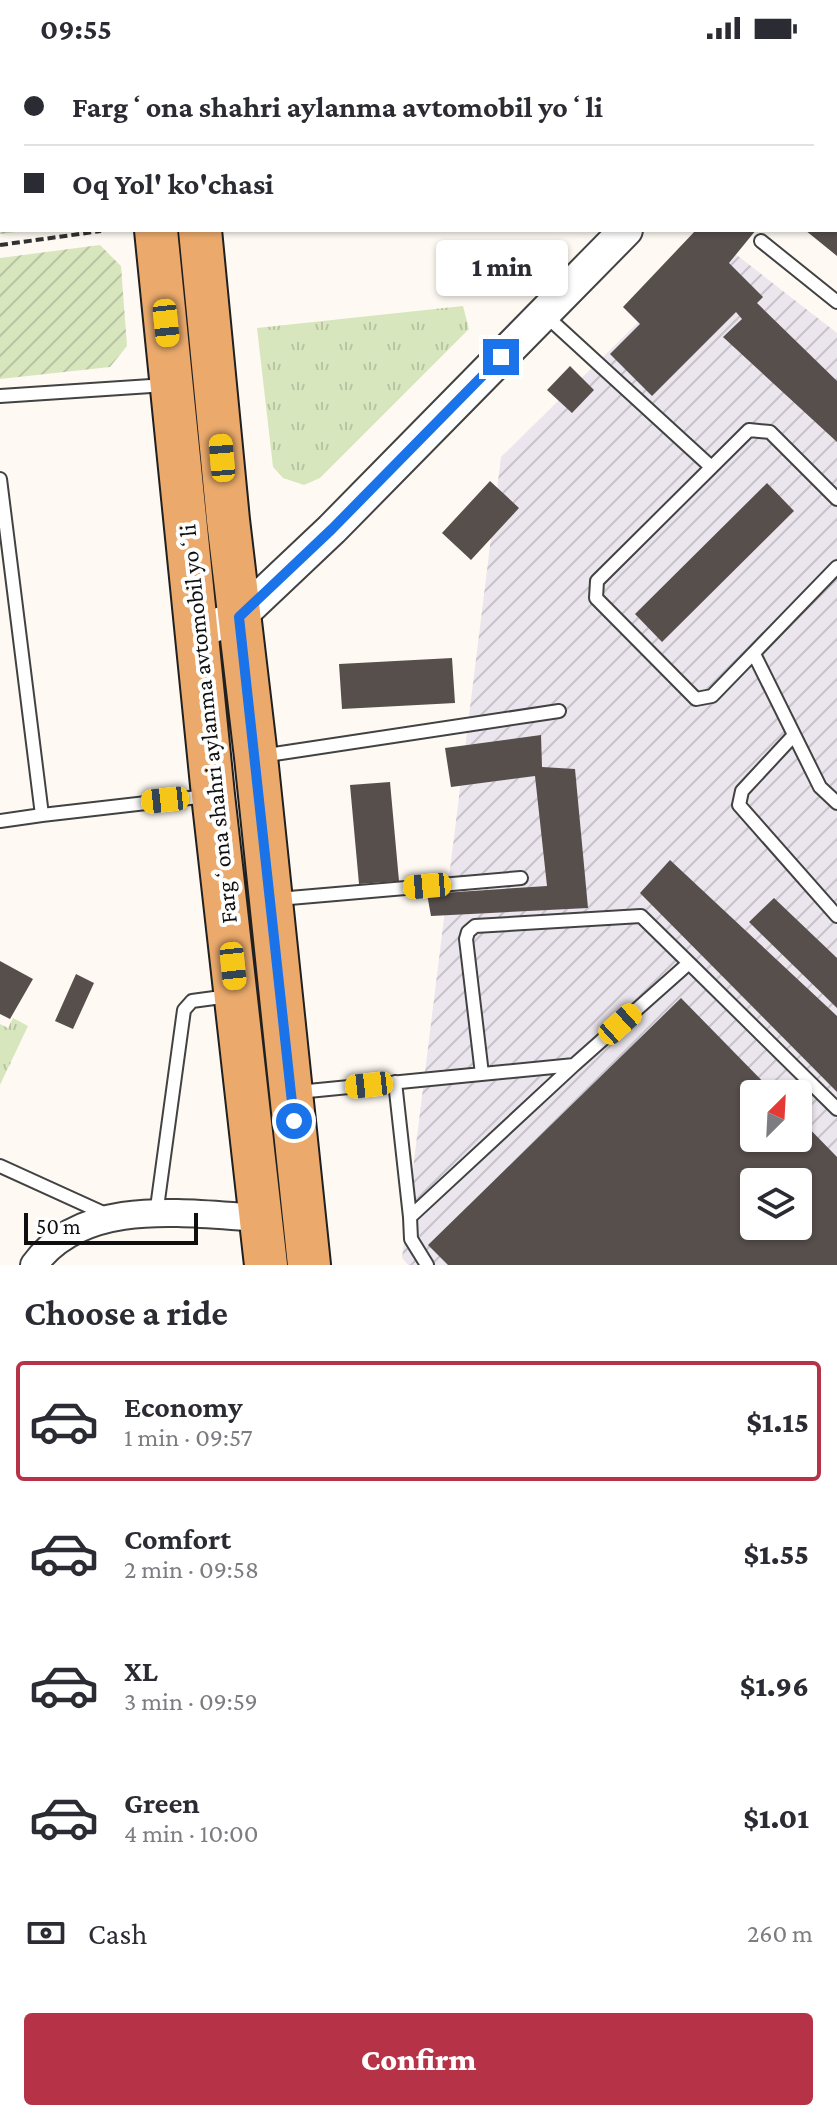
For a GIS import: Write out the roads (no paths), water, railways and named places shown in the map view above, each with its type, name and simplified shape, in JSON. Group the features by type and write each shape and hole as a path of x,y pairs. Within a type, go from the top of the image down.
{"highway":[{"name":"Fargʻona shahri aylanma avtomobil yoʻli","path":"156,232 199,631 213,795 266,1265"},
{"name":"Fargʻona shahri aylanma avtomobil yoʻli","path":"200,232 309,1265"}],"street":[{"path":"199,631 239,617 332,529 624,232"},
{"path":"34,1265 45,1251 69,1232 111,1217 261,1218"}],"lane":[{"path":"761,241 837,302"},
{"path":"544,314 709,465"},
{"path":"0,396 173,385"},
{"path":"837,499 770,432 749,430 709,465 597,581 596,598 696,699 712,696 837,567"},
{"path":"0,479 42,815"},
{"path":"754,654 820,787 837,803"},
{"path":"256,757 559,711"},
{"path":"794,735 742,791 739,805 837,916"},
{"path":"0,821 213,795"},
{"path":"271,899 521,878"},
{"path":"482,1074 466,939 468,932 475,926 641,916 837,1109"},
{"path":"410,1217 689,963"},
{"path":"156,1215 184,1010 192,1001 236,995"},
{"path":"291,1092 574,1065"},
{"path":"395,1082 411,1239 427,1265"},
{"path":"0,1166 111,1217"}]}
